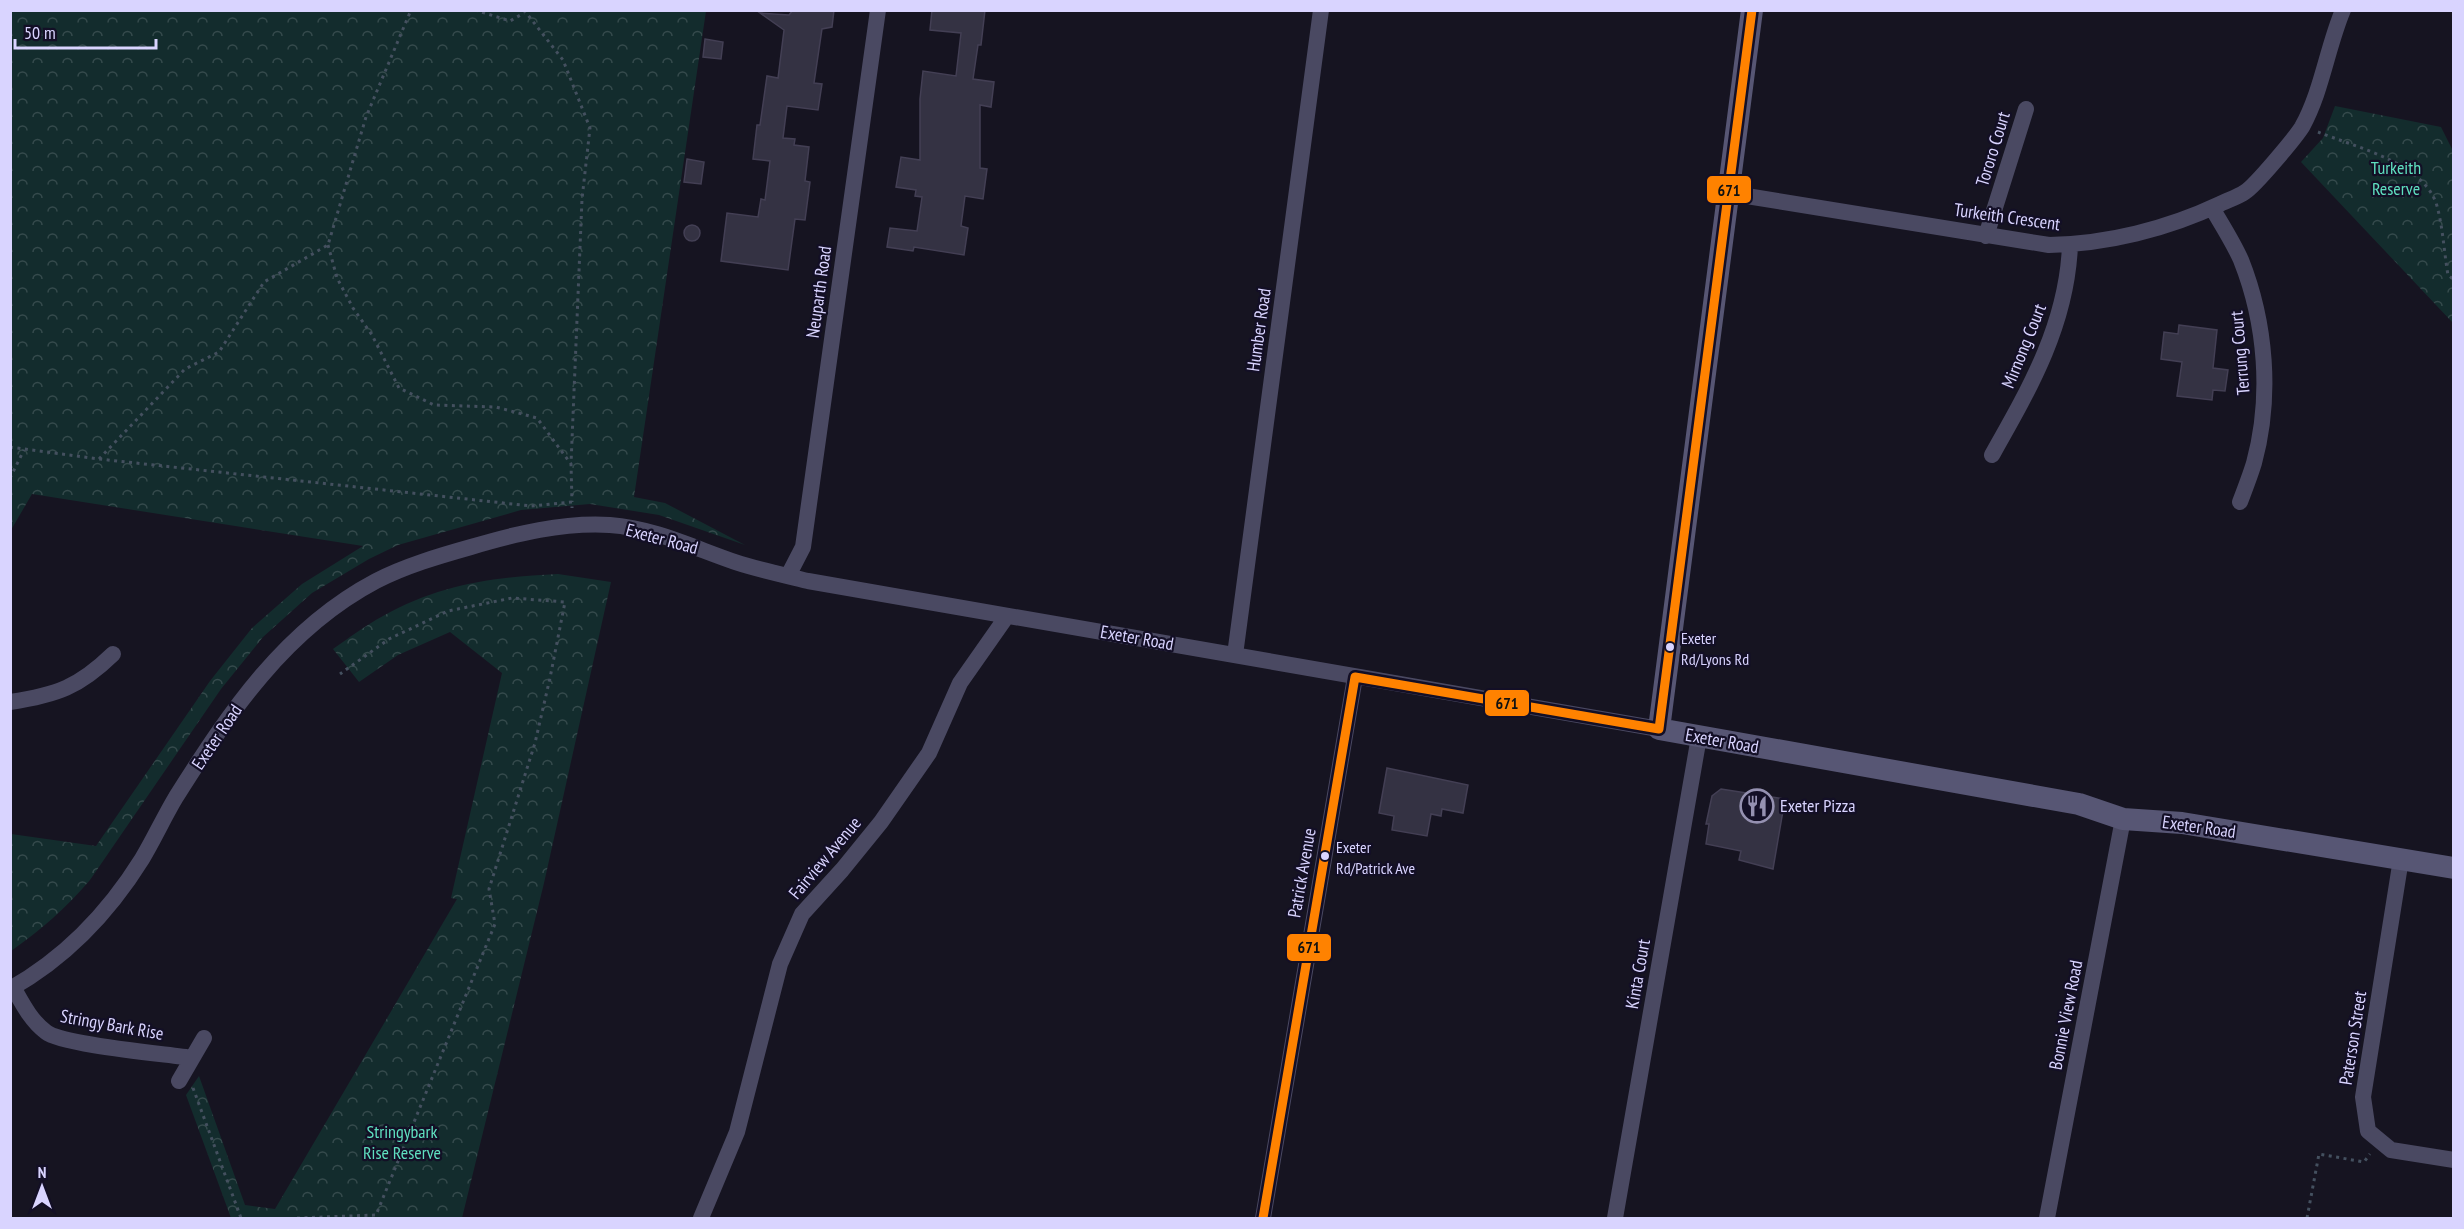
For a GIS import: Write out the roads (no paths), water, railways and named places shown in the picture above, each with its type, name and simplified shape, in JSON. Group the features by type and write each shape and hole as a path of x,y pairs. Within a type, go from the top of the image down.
{"main road":[{"path":"1659,729 1752,10"},
{"name":"Exeter Road","path":"1659,729 2079,804 2123,819 2182,823 2454,868"}],"street":[{"name":"Neuparth Road","path":"788,576 803,547 878,10"},
{"name":"Humber Road","path":"1235,655 1321,10"},
{"name":"Turkeith Crescent","path":"1728,193 2049,245 2070,245 2132,235 2192,217 2246,192 2302,126 2317,90 2333,34 2343,10"},
{"name":"Tororo Court","path":"1986,236 2026,109"},
{"name":"Terrung Court","path":"2212,208 2240,259 2256,303 2264,357 2264,405 2254,462 2240,502"},
{"name":"Mirnong Court","path":"1992,455 2035,379 2069,276 2070,245"},
{"name":"Exeter Road","path":"12,988 68,948 113,900 142,859 175,799 227,721 268,666 314,622 376,581 406,568 508,536 571,525 610,525 644,531 737,563 788,576 1659,729"},
{"name":"Fairview Avenue","path":"701,1218 737,1132 780,964 802,914 875,830 929,753 960,683 1007,616"},
{"path":"10,702 40,698 74,686 96,671 113,654"},
{"name":"Patrick Avenue","path":"1263,1218 1355,677"},
{"name":"Kinta Court","path":"1615,1218 1699,737"},
{"name":"Bonnie View Road","path":"2047,1218 2123,819"},
{"name":"Paterson Street","path":"2401,859 2363,1097 2368,1131 2391,1150 2454,1160"},
{"name":"Stringy Bark Rise","path":"12,988 34,1022 48,1034 69,1040 192,1058"},
{"path":"181,1077 204,1038"}],"place":[{"name":"Exeter Rd/Lyons Rd","path":"1670,647"},
{"name":"Exeter Pizza","path":"1757,806"},
{"name":"Exeter Rd/Patrick Ave","path":"1325,856"}],"park label":[{"name":"Turkeith Reserve","path":"2396,178"},
{"name":"Stringybark Rise Reserve","path":"402,1142"}]}
